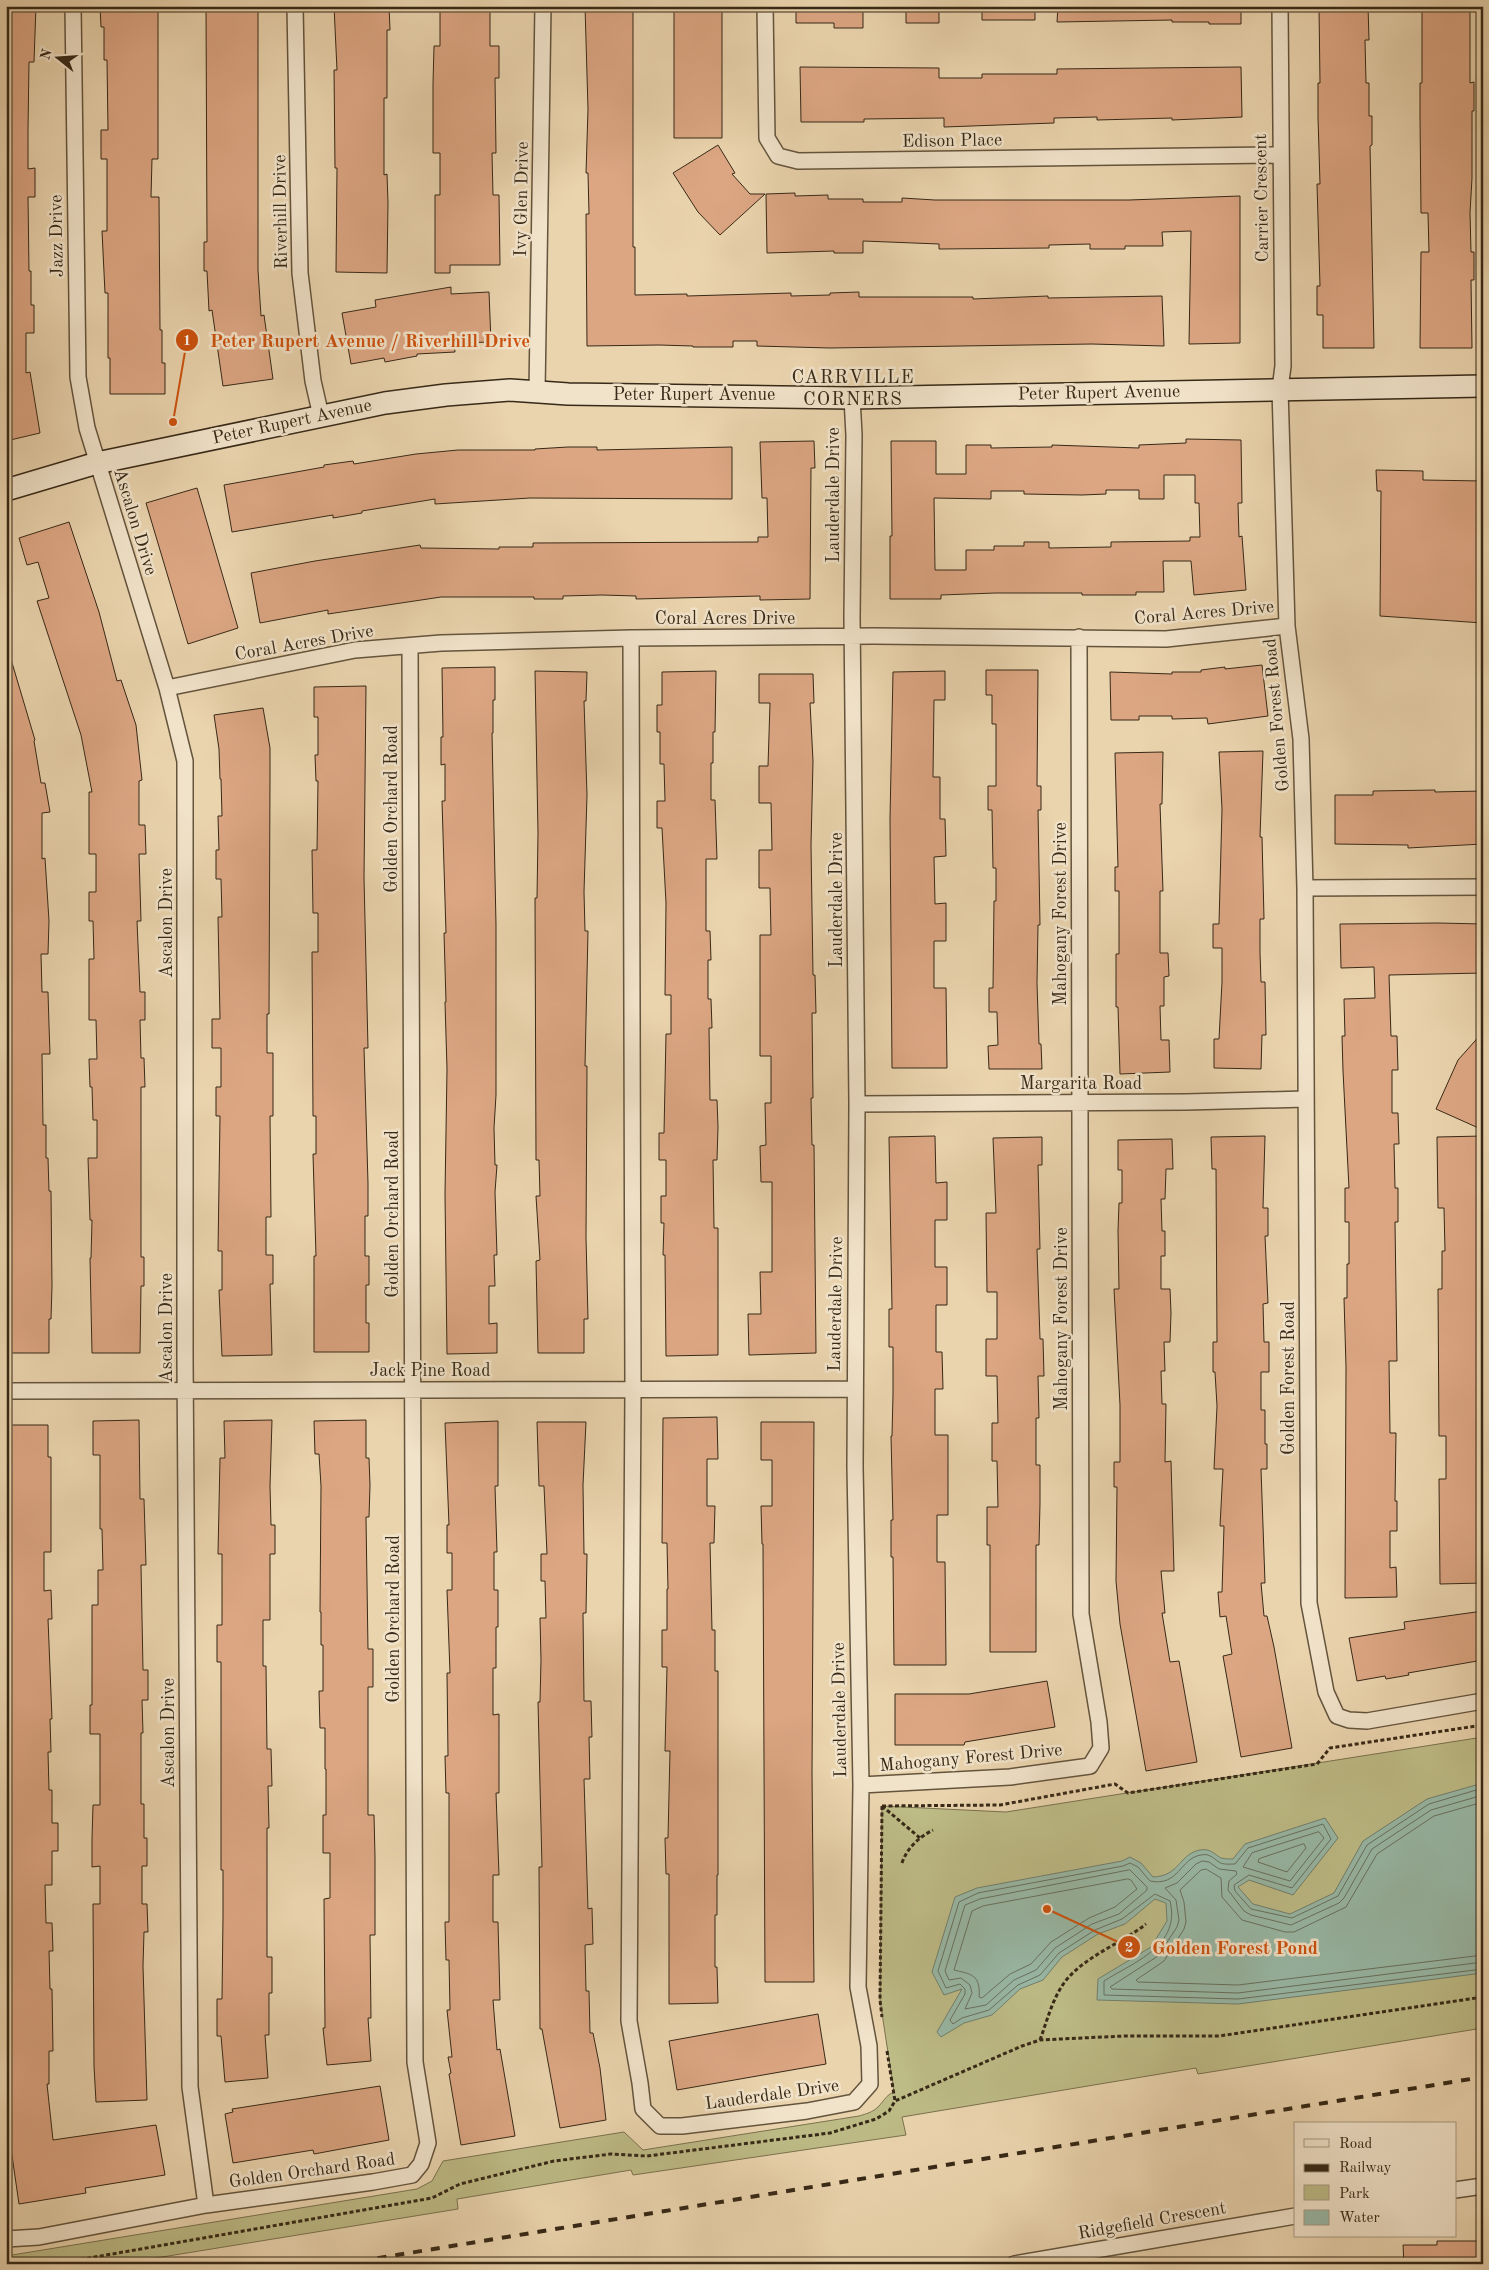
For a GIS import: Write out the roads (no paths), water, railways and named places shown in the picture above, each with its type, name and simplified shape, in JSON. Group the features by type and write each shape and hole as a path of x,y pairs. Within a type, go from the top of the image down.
{"street":[{"name":"Jazz Drive","path":"73,6 78,377 87,428 97,463"},
{"name":"Riverhill Drive","path":"295,6 300,273 313,381 321,416"},
{"name":"Ivy Glen Drive","path":"537,392 544,6"},
{"name":"Edison Place","path":"765,6 768,138 778,156 798,161 1280,156"},
{"name":"Carrier Crescent","path":"1280,6 1283,366 1280,389"},
{"name":"Peter Rupert Avenue","path":"6,490 97,463 385,403 446,395 510,390 852,398 1483,386"},
{"name":"Golden Forest Road","path":"1280,389 1287,626 1302,739 1305,888 1309,1603 1326,1692 1337,1716 1349,1720 1367,1720 1483,1701"},
{"name":"Lauderdale Drive","path":"631,638 633,1389 629,2021 643,2109 660,2126 701,2124 806,2111 854,2102 870,2084 869,2046 858,1987 861,1785 854,1389 857,1104 854,638 852,617 854,435 852,398"},
{"name":"Ascalon Drive","path":"97,463 167,688 185,761 190,2087 206,2205"},
{"name":"Coral Acres Drive","path":"167,688 355,650 441,643 631,638 1079,637 1166,639 1287,626"},
{"name":"Mahogany Forest Drive","path":"861,1785 1010,1777 1090,1766 1101,1748 1099,1722 1081,1614 1079,637"},
{"name":"Golden Orchard Road","path":"6,2239 39,2237 85,2230 206,2205 412,2175 421,2164 428,2144 414,2062 410,646"},
{"path":"1305,888 1483,887"},
{"name":"Margarita Road","path":"857,1104 1186,1102 1306,1099"},
{"name":"Jack Pine Road","path":"6,1391 854,1389"},
{"path":"1456,2190 1483,2186"},
{"name":"Ridgefield Crescent","path":"1014,2264 1294,2216"}],"water":[{"path":"1483,1783 1483,1973 1238,2004 1097,2000 1098,1979 1151,1947 1167,1921 1166,1903 1155,1899 1125,1924 1098,1934 1062,1957 1043,1980 1020,1989 992,2015 964,2023 941,2037 937,2032 962,1989 944,1995 932,1972 955,1897 977,1888 1122,1861 1130,1857 1141,1863 1153,1877 1162,1876 1169,1873 1193,1852 1207,1850 1221,1858 1233,1859 1245,1844 1325,1818 1338,1838 1293,1895 1249,1880 1238,1887 1253,1904 1290,1914 1334,1893 1363,1841 1427,1799"}],"railway":[{"path":"342,2264 1483,2077"}],"place":[{"name":"Peter Rupert Avenue / Riverhill Drive","path":"173,422"},
{"name":"Golden Forest Pond","path":"1047,1909"}],"district":[{"name":"CARRVILLE CORNERS","path":"853,389"}]}
